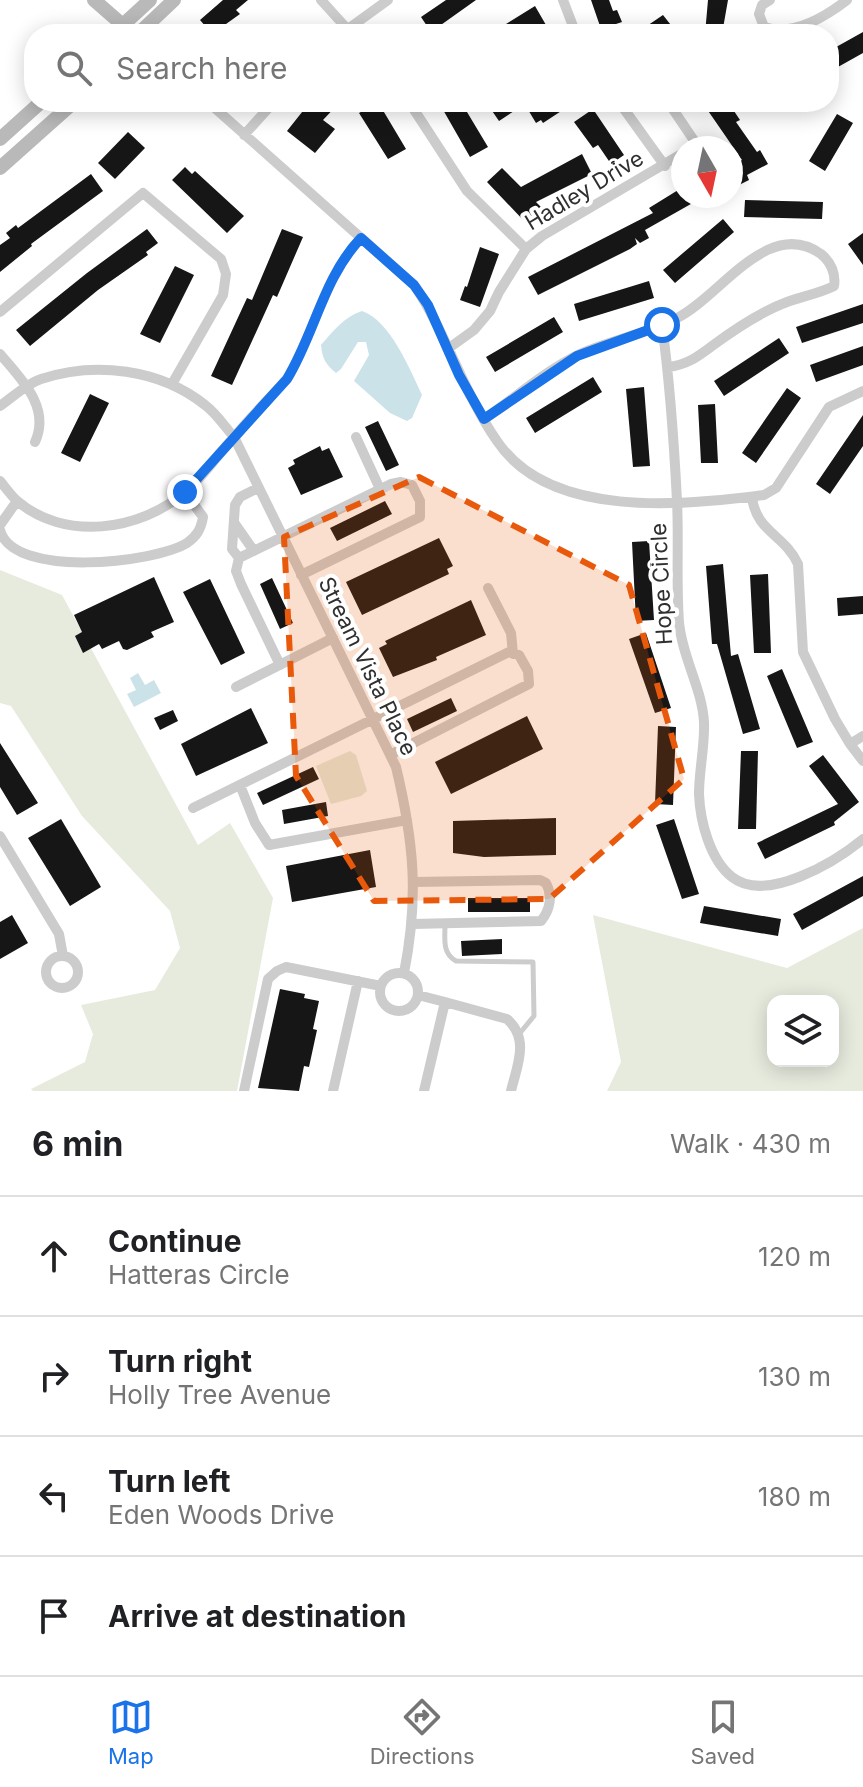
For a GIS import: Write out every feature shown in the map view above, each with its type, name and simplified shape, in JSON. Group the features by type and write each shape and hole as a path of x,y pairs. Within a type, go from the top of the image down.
{"main road":[{"path":"94,0 118,24"},
{"path":"132,24 150,0"},
{"path":"138,24 174,0"},
{"path":"0,139 30,112"},
{"path":"0,168 63,112"}],"street":[{"path":"321,0 340,24"},
{"path":"356,24 388,0"},
{"path":"563,0 570,24"},
{"path":"763,24 759,14 762,5 770,0"},
{"path":"806,24 847,0"},
{"path":"219,112 414,285 428,305 459,375 498,443 513,460 566,493 613,502 677,502 764,495 776,488 829,407 863,391"},
{"path":"244,135 265,112"},
{"path":"416,112 467,191 526,249"},
{"name":"Hadley Drive","path":"449,348 474,330 490,311 526,249 561,224 665,166 626,112"},
{"path":"675,112 691,136"},
{"path":"665,166 671,162"},
{"path":"0,312 143,193 221,259 226,274 223,295 172,384"},
{"path":"0,481 17,501 63,523 96,527 117,525 167,505 185,492 287,379 296,365 330,281 361,238"},
{"path":"484,419 577,356 681,316 776,245 803,246 825,257 834,272 834,286 765,312 738,327 698,358 681,366 668,367"},
{"name":"Hope Circle","path":"662,325 668,367 677,502 681,645 704,721 699,796 707,834 729,876 755,887 797,879 863,839"},
{"path":"0,354 27,387 39,410 41,426 35,442"},
{"name":"Stream Vista Place","path":"0,406 40,379 88,370 124,370 172,384 207,406 234,437 396,767 413,863 413,924 404,973"},
{"path":"356,437 380,489"},
{"path":"239,558 380,489 401,482 412,485 420,501 420,517 301,575"},
{"path":"239,558 232,549 235,505 240,497 258,488"},
{"path":"17,501 0,528 1,536 10,546 48,560 81,564 128,560 186,543 198,533 203,517 185,492"},
{"path":"752,497 757,519 793,552 798,564 803,652 850,744 863,761"},
{"path":"235,524 254,551"},
{"path":"239,558 236,571 280,665"},
{"path":"488,588 511,633 513,654"},
{"path":"236,687 333,638"},
{"path":"193,808 509,652 519,655 528,671 529,684 390,755"},
{"path":"850,744 863,736"},
{"path":"240,785 255,823 269,845 407,820"},
{"path":"0,836 59,934 63,956"},
{"path":"413,882 540,880 549,889 547,914 541,921 413,924"},
{"path":"244,1091 268,979 277,971 286,967 381,986"},
{"path":"404,973 416,984 418,995 412,1006 395,1010 385,1003 381,986 389,976 404,973"},
{"path":"333,1091 358,981"},
{"path":"418,995 507,1019 519,1034 521,1048 511,1091"},
{"path":"424,1091 445,1002"}],"lane":[{"path":"445,923 445,950 456,961 533,962 534,1016 519,1034"}],"highlighted area":[{"path":"419,477 629,585 684,779 549,899 374,901 296,776 284,537"}],"shaded area":[{"path":"0,570 62,595 198,845 230,823 273,898 237,1091 31,1089 85,1062 93,1034 81,1005 155,990 180,948 170,911 82,816 11,706 0,703"},
{"path":"350,751 356,755 367,791 361,796 331,804 316,766"},
{"path":"593,915 787,968 863,928 863,1091 607,1091 621,1062"}],"water":[{"path":"362,311 382,324 390,335 422,395 412,418 407,421 390,413 354,381 369,355 366,342 358,342 336,373 324,357 321,345 345,320"},
{"path":"138,673 145,685 154,680 161,693 134,707 127,694 136,690 130,678"}],"building":[{"path":"223,0 248,0 236,10 240,14 226,24 203,24 200,20"},
{"path":"446,0 476,0 442,24 426,24 421,17"},
{"path":"591,0 609,0 622,22 599,24"},
{"path":"708,0 728,0 724,24 706,24"},
{"path":"535,6 545,24 506,24"},
{"path":"663,15 670,24 650,24"},
{"path":"863,32 863,53 839,66 839,45"},
{"path":"302,112 331,112 323,120 335,129 315,153 287,131"},
{"path":"384,112 406,149 388,159 359,113"},
{"path":"444,112 467,112 488,147 470,157"},
{"path":"493,112 512,112 499,121"},
{"path":"529,112 560,112 543,123 541,120 536,123"},
{"path":"589,112 595,112 624,155 611,164 598,145 593,148 574,122"},
{"path":"709,112 735,112 740,120 736,122 757,152 760,150 768,164 747,175 749,180 743,183 743,136 725,136"},
{"path":"837,114 853,123 825,171 809,161"},
{"path":"128,132 145,148 115,179 98,163"},
{"path":"582,154 592,174 536,202 541,207 525,222 487,182 502,168 521,187"},
{"path":"185,167 192,174 195,171 244,216 227,233 172,180"},
{"path":"91,174 103,191 31,244 0,272 0,245 10,238 6,233 16,225 18,228"},
{"path":"671,194 671,208 684,208 645,230 649,238 640,243 635,238 637,244 630,249 538,295 528,277 653,213 649,208"},
{"path":"745,200 823,202 822,219 744,217"},
{"path":"723,219 734,232 675,283 663,270"},
{"path":"147,229 158,243 146,252 148,255 98,290 30,346 16,330"},
{"path":"282,229 303,237 277,297 273,295 232,385 211,376 247,298 252,300"},
{"path":"863,233 863,265 848,244"},
{"path":"480,247 499,254 480,307 460,300"},
{"path":"175,266 194,275 160,343 140,334"},
{"path":"649,281 654,298 579,321 574,304"},
{"path":"863,304 863,323 802,343 796,327"},
{"path":"554,317 563,332 495,372 486,357"},
{"path":"779,338 789,353 724,396 714,381"},
{"path":"863,346 863,365 816,382 810,365"},
{"path":"593,377 602,392 535,433 526,418"},
{"path":"644,387 650,466 633,467 626,389"},
{"path":"787,388 801,398 756,463 742,453"},
{"path":"90,394 109,403 80,462 61,453"},
{"path":"715,404 718,463 701,463 698,405"},
{"path":"863,415 863,446 830,494 816,484"},
{"path":"378,421 399,465 386,471 365,427"},
{"path":"320,446 322,451 329,448 343,477 301,495 288,468 295,464 293,460"},
{"path":"385,501 392,514 337,541 330,528"},
{"path":"439,538 453,566 447,569 449,574 362,615 346,582"},
{"path":"649,541 654,620 636,621 632,542"},
{"path":"723,564 731,656 738,654 760,729 743,734 717,644 712,644 706,566"},
{"path":"768,574 771,653 754,653 750,575"},
{"path":"154,577 174,622 151,632 154,637 127,650 119,641 102,649 99,644 83,653 75,636 82,632 74,615"},
{"path":"272,578 293,623 280,629 260,584"},
{"path":"210,579 245,653 221,665 183,592"},
{"path":"863,596 863,614 838,616 837,598"},
{"path":"471,600 486,635 436,657 437,660 393,677 379,648 387,644 385,641"},
{"path":"646,633 671,708 655,713 629,639"},
{"path":"782,669 813,742 797,748 767,676"},
{"path":"451,698 457,711 413,732 407,719"},
{"path":"251,708 268,743 196,776 181,744"},
{"path":"173,710 178,721 160,730 154,718"},
{"path":"527,716 543,749 451,794 435,762"},
{"path":"658,726 676,727 673,805 655,804"},
{"path":"0,743 38,803 17,815 0,787"},
{"path":"741,751 758,751 756,829 738,829"},
{"path":"823,755 859,802 834,822 835,825 765,859 757,843 838,804 809,766"},
{"path":"313,767 319,779 263,805 257,793"},
{"path":"326,802 328,816 284,824 282,810"},
{"path":"556,818 556,855 484,857 453,853 453,821"},
{"path":"61,819 101,887 70,906 28,838"},
{"path":"674,819 699,894 682,899 656,825"},
{"path":"370,850 376,887 292,902 286,866"},
{"path":"863,876 863,896 802,930 793,914"},
{"path":"468,898 530,898 530,912 468,912"},
{"path":"704,906 781,919 778,936 700,923"},
{"path":"12,915 28,943 0,959 0,922"},
{"path":"502,939 502,954 462,956 461,941"},
{"path":"280,989 305,994 304,998 319,1001 309,1067 304,1066 299,1091 258,1088"}],"route":[{"path":"185,492 287,379 296,365 330,281 361,238 414,285 428,305 459,375 484,419 577,356 662,325"}]}
